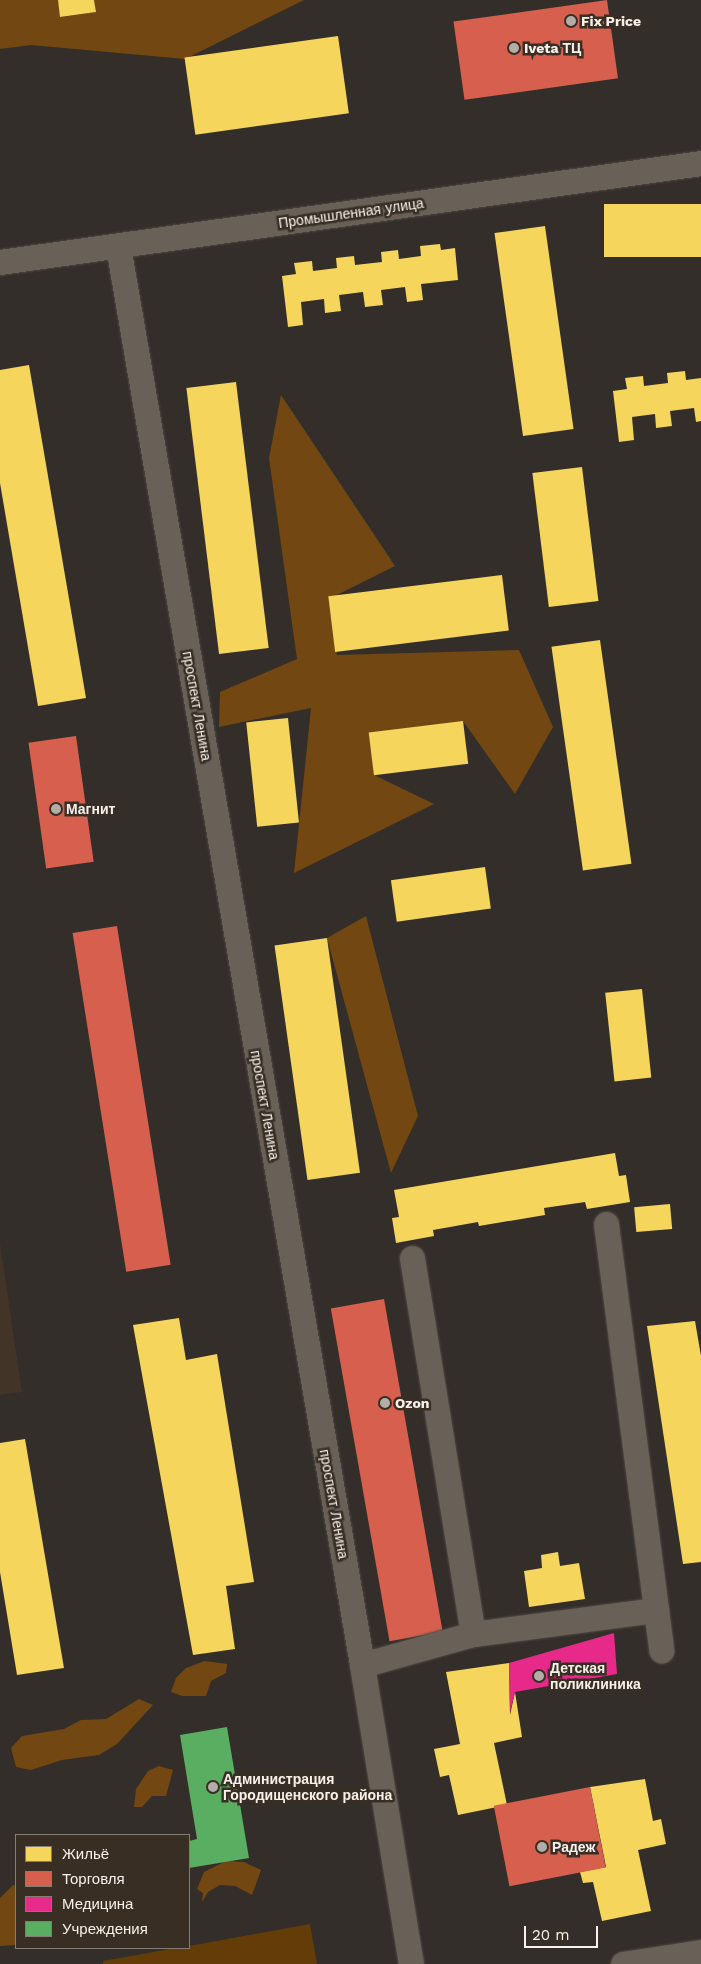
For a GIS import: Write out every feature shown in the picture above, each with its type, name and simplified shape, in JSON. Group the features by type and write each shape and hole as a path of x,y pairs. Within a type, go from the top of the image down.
{"street":[{"name":"Промышленная улица","path":"0,262 701,163"},
{"name":"проспект Ленина","path":"118,246 362,1664 411,1964"},
{"path":"606,1224 661,1650"},
{"path":"412,1258 474,1634"},
{"path":"362,1664 474,1634 656,1610"},
{"path":"623,1964 695,1957"}],"shaded area":[{"path":"0,0 58,0 61,17 96,12 94,0 304,0 185,59 31,45 0,49"},
{"path":"281,395 395,566 329,599 337,655 519,650 553,727 515,794 463,721 374,775 434,804 294,873 311,708 219,727 220,692 297,659 269,458"},
{"path":"366,916 418,1116 391,1173 327,938"},
{"path":"0,1243 22,1392 0,1395"},
{"path":"205,1661 227,1664 226,1673 211,1681 206,1696 182,1696 171,1692 176,1678 186,1668"},
{"path":"139,1699 153,1705 117,1744 99,1755 62,1760 31,1770 16,1767 11,1748 22,1736 64,1729 81,1720 106,1719"},
{"path":"159,1766 173,1770 166,1796 152,1796 142,1807 134,1807 136,1789 148,1771"},
{"path":"226,1861 244,1862 261,1870 252,1895 235,1886 220,1885 208,1892 202,1902 203,1893 197,1889 204,1872"},
{"path":"13,1885 15,1886 15,1945 0,1946 0,1898"},
{"path":"310,1924 317,1964 103,1964 103,1961 170,1949 190,1949 190,1946"}],"building: Жильё":[{"path":"58,0 94,0 96,12 60,17"},
{"path":"338,36 349,113 195,135 185,58"},
{"path":"604,204 701,204 701,257 604,257"},
{"path":"545,226 574,429 523,436 494,233"},
{"path":"440,244 441,250 455,248 458,280 421,284 423,300 407,302 405,287 381,290 383,305 365,307 363,292 339,295 341,311 325,313 324,299 301,302 303,325 288,327 282,276 296,274 294,263 312,261 313,271 337,268 336,258 354,256 355,265 382,262 381,252 398,250 399,259 421,256 420,246"},
{"path":"29,365 86,698 38,706 0,483 0,370"},
{"path":"685,371 686,380 701,378 701,421 696,422 694,408 670,411 672,426 656,428 655,414 632,417 634,440 619,442 613,391 627,389 625,378 643,376 644,386 668,383 667,373"},
{"path":"236,382 269,648 219,654 186,388"},
{"path":"582,467 598,601 549,607 532,473"},
{"path":"502,575 509,631 335,652 328,596"},
{"path":"600,640 631,864 583,871 551,647"},
{"path":"288,718 299,822 257,827 246,722"},
{"path":"463,721 468,764 374,775 369,733"},
{"path":"485,867 491,909 397,922 391,880"},
{"path":"327,938 360,1173 307,1180 275,945"},
{"path":"642,989 651,1078 615,1081 605,993"},
{"path":"615,1153 619,1176 626,1175 630,1202 587,1209 585,1202 544,1208 545,1215 479,1226 478,1222 433,1230 434,1236 396,1243 392,1218 399,1217 394,1190"},
{"path":"670,1204 672,1229 636,1232 634,1207"},
{"path":"179,1318 186,1360 217,1354 254,1582 226,1586 235,1649 193,1655 133,1325"},
{"path":"695,1321 701,1356 701,1562 683,1564 647,1326"},
{"path":"25,1439 64,1668 17,1675 0,1572 0,1443"},
{"path":"558,1552 560,1566 579,1563 585,1599 529,1607 524,1571 542,1568 541,1555"},
{"path":"509,1663 510,1715 515,1692 522,1737 494,1743 507,1805 458,1815 449,1775 440,1777 434,1749 460,1744 446,1672"},
{"path":"645,1779 653,1821 661,1819 666,1844 638,1850 651,1911 602,1921 593,1882 583,1883 580,1872 606,1867 590,1787"}],"building: Торговля":[{"path":"607,0 618,78 465,100 454,22"},
{"path":"76,736 94,862 46,868 28,743"},
{"path":"117,926 171,1265 126,1272 73,933"},
{"path":"384,1299 443,1632 390,1641 331,1308"},
{"path":"590,1787 606,1867 509,1886 494,1806"}],"building: Медицина":[{"path":"614,1633 617,1674 515,1692 510,1712 509,1663"}],"building: Учреждения":[{"name":"Администрация Городищенского района","path":"227,1727 249,1858 190,1868 190,1841 197,1839 180,1735"}],"place":[{"name":"Fix Price","path":"571,21"},
{"name":"Iveta ТЦ","path":"514,48"},
{"name":"Магнит","path":"56,809"},
{"name":"Ozon","path":"385,1403"},
{"name":"Детская поликлиника","path":"539,1676"},
{"name":"Администрация Городищенского района","path":"213,1787"},
{"name":"Радеж","path":"542,1847"}]}
